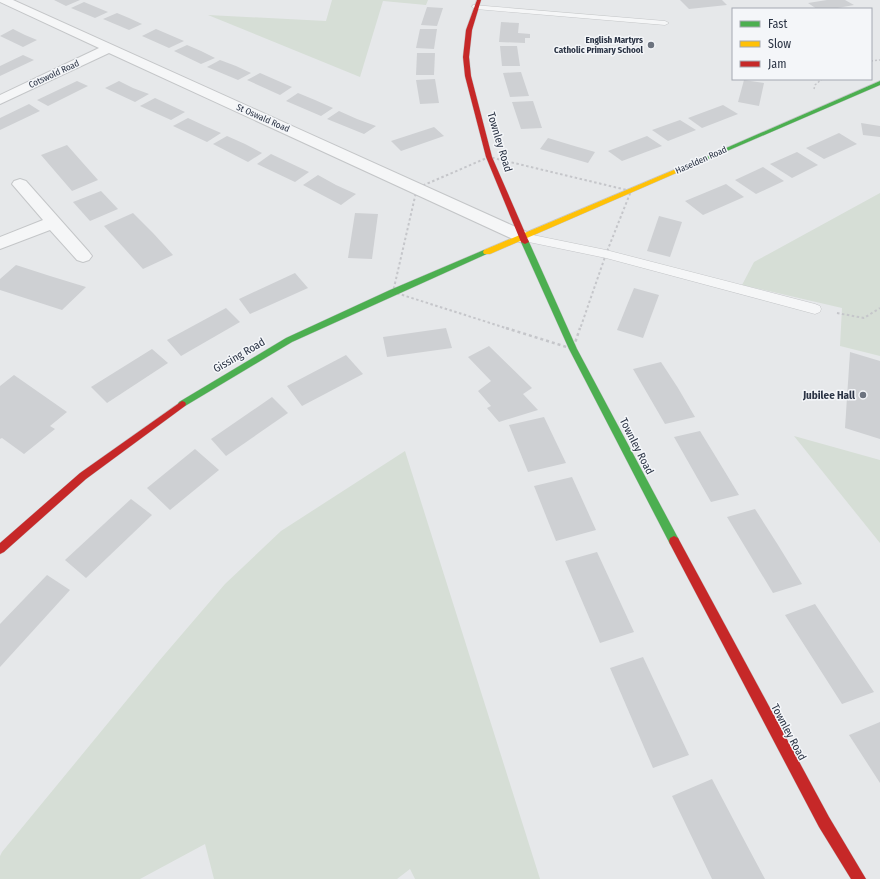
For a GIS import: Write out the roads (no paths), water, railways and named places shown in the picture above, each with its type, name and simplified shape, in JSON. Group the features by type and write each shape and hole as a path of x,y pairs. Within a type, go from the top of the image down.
{"street":[{"path":"0,1 4,0"},
{"name":"St Oswald Road","path":"4,0 523,237"},
{"name":"Townley Road","path":"478,3 469,30 466,56 468,76 489,157 523,237 573,349 654,506 824,822 859,879"},
{"name":"Cotswold Road","path":"0,100 109,48"},
{"name":"Haselden Road","path":"523,237 879,85"},
{"path":"20,184 83,256"},
{"path":"0,242 54,222"},
{"name":"Gissing Road","path":"0,549 83,476 193,396 289,340 393,292 523,237"}],"lane":[{"path":"478,3 665,24"},
{"path":"523,237 606,254 815,309"}],"place":[{"name":"English Martyrs Catholic Primary School","path":"651,45"},
{"name":"Jubilee Hall","path":"863,395"}]}
